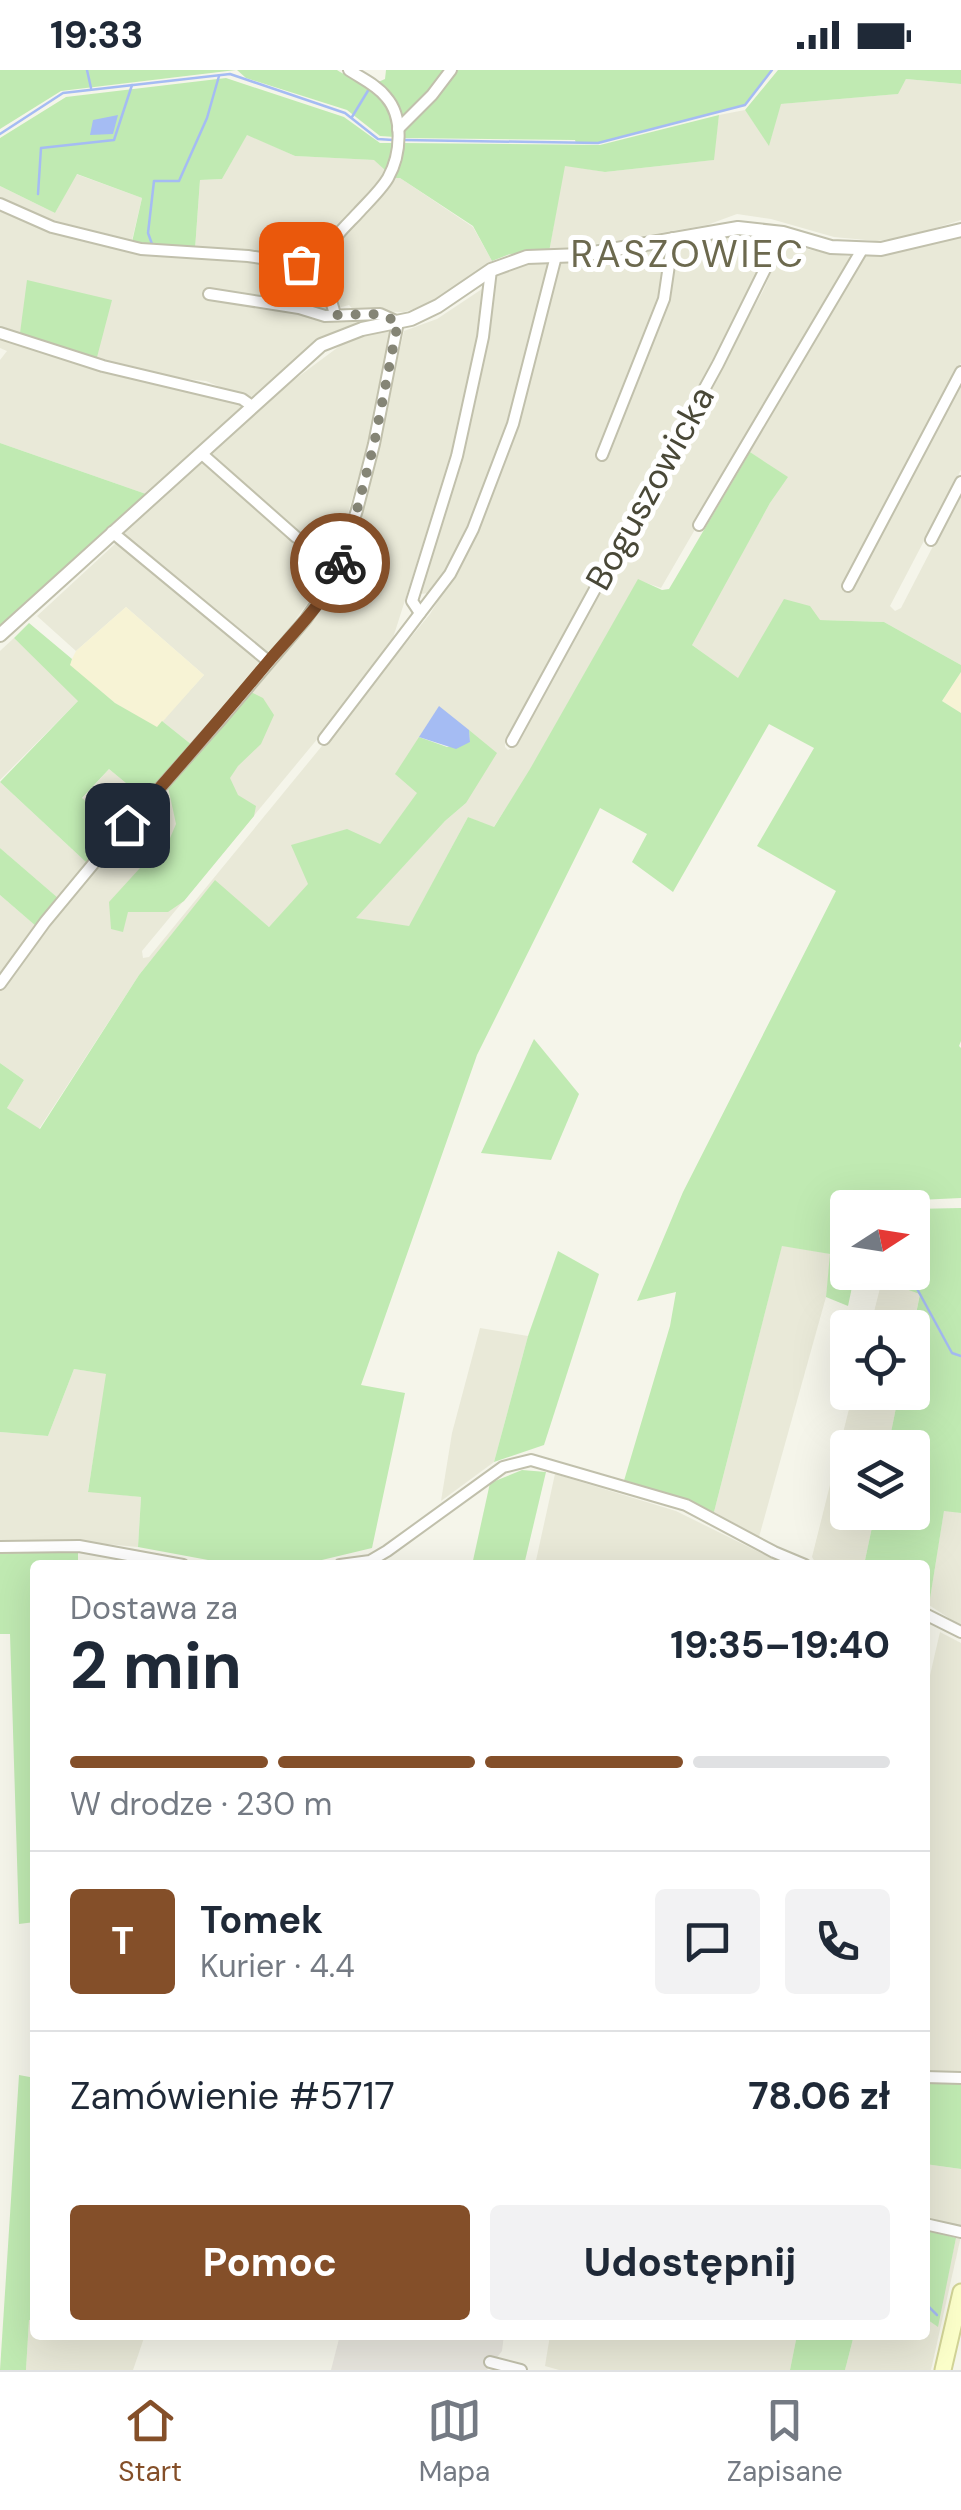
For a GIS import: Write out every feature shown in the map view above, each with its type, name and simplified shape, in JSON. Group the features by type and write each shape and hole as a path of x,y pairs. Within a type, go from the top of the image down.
{"main road":[{"path":"943,2370 961,2292"}],"street":[{"path":"335,315 323,270 325,256 331,243 388,178 395,161 398,129 388,98 349,70"},
{"path":"398,129 451,70"},
{"path":"0,204 52,227 141,249 248,256 323,270"},
{"path":"0,636 321,346 438,306 491,270 527,258 582,255 738,228 783,233 831,247 882,249 961,230"},
{"name":"Boguszowicka","path":"512,741 718,364 783,233"},
{"name":"Boguszowicka","path":"602,455 664,299 674,238"},
{"name":"Boguszowicka","path":"699,525 864,248"},
{"path":"324,739 450,574 473,530 514,424 556,256"},
{"path":"420,614 412,602 458,456 491,270"},
{"path":"209,294 299,308 324,316 380,314 398,322"},
{"path":"0,984 103,852 306,619 336,575 370,460 398,322"},
{"path":"0,333 103,366 242,399 252,406"},
{"path":"848,586 961,372"},
{"path":"202,454 296,536"},
{"path":"931,540 961,482"},
{"path":"112,532 268,662"},
{"path":"372,1560 502,1467 532,1460 686,1505 793,1560"},
{"path":"0,1547 80,1546 156,1560"},
{"path":"930,1616 961,1632"},
{"path":"930,2077 961,2078"},
{"path":"930,2225 961,2232"},
{"path":"490,2362 521,2370"}],"shaded area":[{"path":"906,79 961,84 961,220 907,237 876,241 834,237 737,214 707,225 549,252 564,165 605,172 713,160 719,115 745,110 769,145 780,104 897,94"},
{"path":"247,134 295,156 375,160 386,171 322,255 309,261 195,249 200,180 222,179"},
{"path":"76,174 142,198 132,252 237,259 310,269 319,274 331,312 371,319 314,342 249,399 206,381 155,376 96,361 20,333 12,340 103,372 241,404 146,494 0,443 0,360 7,351 0,348 0,186 55,213"},
{"path":"393,178 400,178 473,227 492,261 444,295 404,312 355,311 349,305 338,308 327,269 332,247"},
{"path":"724,232 771,237 757,277 637,512 505,743 508,750 763,291 784,243 853,257 661,588 638,580 493,828 468,817 409,927 355,918 466,803 440,707 396,773 418,793 380,844 292,845 309,884 269,927 215,881 139,975 39,1129 7,1108 24,1080 0,1063 0,991 70,900 277,662 340,575 369,484 404,331 437,319 485,287 481,323 450,459 393,638 333,720 142,951 143,958 149,957 430,614 458,568 518,418 562,259 669,242 660,298 596,457 601,462 668,301 679,240"},
{"path":"961,235 961,363 841,588 846,593 852,590 961,380 961,470 890,606 895,611 901,608 961,492 961,665 884,622 820,620 738,679 691,644 787,477 750,452 865,254"},
{"path":"552,260 510,417 468,526 431,593 419,594 489,322 498,271"},
{"path":"380,331 394,332 379,404 332,570 268,657 117,534 255,409 345,342"},
{"path":"116,543 262,662 192,745 162,721 204,675 126,607 76,651 37,616"},
{"path":"126,607 204,675 157,728 115,703 69,665 76,651"},
{"path":"14,638 79,700 0,780 0,651"},
{"path":"961,672 961,713 942,701"},
{"path":"109,769 144,798 117,829 82,799"},
{"path":"0,782 87,863 58,898 0,848"},
{"path":"0,895 37,927 0,975"},
{"path":"782,1245 830,1254 826,1297 759,1537 714,1512"},
{"path":"880,1290 920,1293 917,1310 874,1310"},
{"path":"480,1328 528,1336 494,1462 441,1501 452,1433"},
{"path":"74,1369 107,1374 88,1491 141,1497 138,1547 0,1541 0,1432 48,1436"},
{"path":"849,1410 896,1410 891,1430 844,1430"},
{"path":"555,1474 676,1511 775,1560 536,1560"},
{"path":"830,1485 830,1530 871,1530 865,1560 814,1560"},
{"path":"944,1510 961,1513 961,1626 930,1606"},
{"path":"940,1632 961,1643 961,2074 930,2073 930,1675"},
{"path":"930,2165 961,2169 961,2236 931,2370 845,2370 853,2340 930,2340 930,2321 937,2326 956,2238 930,2230"},
{"path":"29,2319 30,2340 143,2340 133,2370 26,2370"},
{"path":"339,2340 503,2340 502,2351 487,2370 331,2370"},
{"path":"549,2340 796,2340 790,2370 559,2370 545,2366"}],"green space":[{"path":"0,70 236,70 61,91 0,129"},
{"path":"237,70 337,70 380,97 392,120 395,137 380,136 347,110 246,78"},
{"path":"386,70 772,70 745,105 598,143 576,143 402,138 435,95 400,121 376,83 385,79"},
{"path":"778,70 961,70 961,84 906,79 898,94 781,104 769,146 745,110"},
{"path":"226,78 344,117 380,143 394,143 392,161 386,171 374,160 295,156 247,135 222,179 200,180 195,249 132,242 142,198 77,174 55,213 0,186 0,138 66,97"},
{"path":"719,115 714,160 605,172 565,166 549,252 510,254 492,261 473,226 400,178 393,178 402,143 600,145"},
{"path":"27,280 112,300 96,361 17,335"},
{"path":"0,443 146,494 0,625"},
{"path":"750,452 788,477 692,645 738,678 784,599 810,606 820,620 884,622 961,665 961,672 942,701 961,713 961,1198 930,1199 930,1190 830,1190 830,1254 782,1246 714,1512 623,1484 670,1326 676,1292 637,1301 683,1192 836,891 757,846 814,748 769,724 673,892 632,862 647,834 600,808 477,1055 361,1385 405,1393 372,1548 322,1560 208,1560 138,1547 141,1497 88,1492 106,1374 74,1369 48,1436 0,1432 0,1063 24,1080 7,1108 40,1129 139,975 215,880 269,927 308,884 291,845 347,829 380,844 417,793 395,774 419,737 447,747 470,742 469,730 497,753 466,803 356,918 409,926 468,817 494,827 638,579 662,590 669,589"},
{"path":"29,623 115,703 157,727 162,721 192,745 144,798 109,769 82,798 117,829 87,863 0,782 78,701 14,638"},
{"path":"251,692 263,698 274,715 261,744 230,778 238,795 256,806 254,816 184,901 168,912 128,912 123,932 111,929 109,902 140,868 165,850 176,824 168,787"},
{"path":"0,848 58,898 37,927 0,895"},
{"path":"534,1039 579,1094 551,1160 481,1153"},
{"path":"961,1208 961,1513 944,1511 930,1599 930,1560 865,1560 871,1530 930,1530 930,1430 891,1430 896,1410 930,1410 930,1310 917,1310 920,1294 909,1290 930,1290 930,1209"},
{"path":"558,1251 599,1274 544,1445 494,1462 528,1336"},
{"path":"830,1254 830,1290 851,1290 848,1306 826,1297"},
{"path":"522,1470 546,1472 525,1560 473,1560 490,1483"},
{"path":"0,1551 78,1551 78,1560 30,1560 30,1923 19,1924 10,1634 0,1634"},
{"path":"19,2075 30,2077 30,2320 26,2370 0,2370"},
{"path":"930,2080 961,2082 961,2169 930,2165"},
{"path":"930,2230 956,2238 938,2327 930,2321"},
{"path":"796,2340 853,2340 845,2370 790,2370"}],"water":[{"path":"118,115 113,134 90,135 93,120"},
{"path":"439,706 469,730 470,742 456,749 419,737"}],"waterway":[{"path":"87,70 91,88"},
{"path":"404,140 598,143 745,105 772,70"},
{"path":"0,134 63,93 230,74 345,113 378,139 393,140"},
{"path":"152,244 148,233 154,181 179,181 207,118 219,76"},
{"path":"38,194 41,148 114,140 132,85"},
{"path":"352,117 369,89"},
{"path":"918,1290 952,1353 961,1356"},
{"path":"930,2308 937,2315"}],"way so far":[{"path":"301,264 323,270 335,315 380,314 398,322 374,444 340,563"}],"district":[{"name":"RASZOWIEC","path":"688,254"}],"route":[{"path":"127,825 306,619 340,563"}]}
